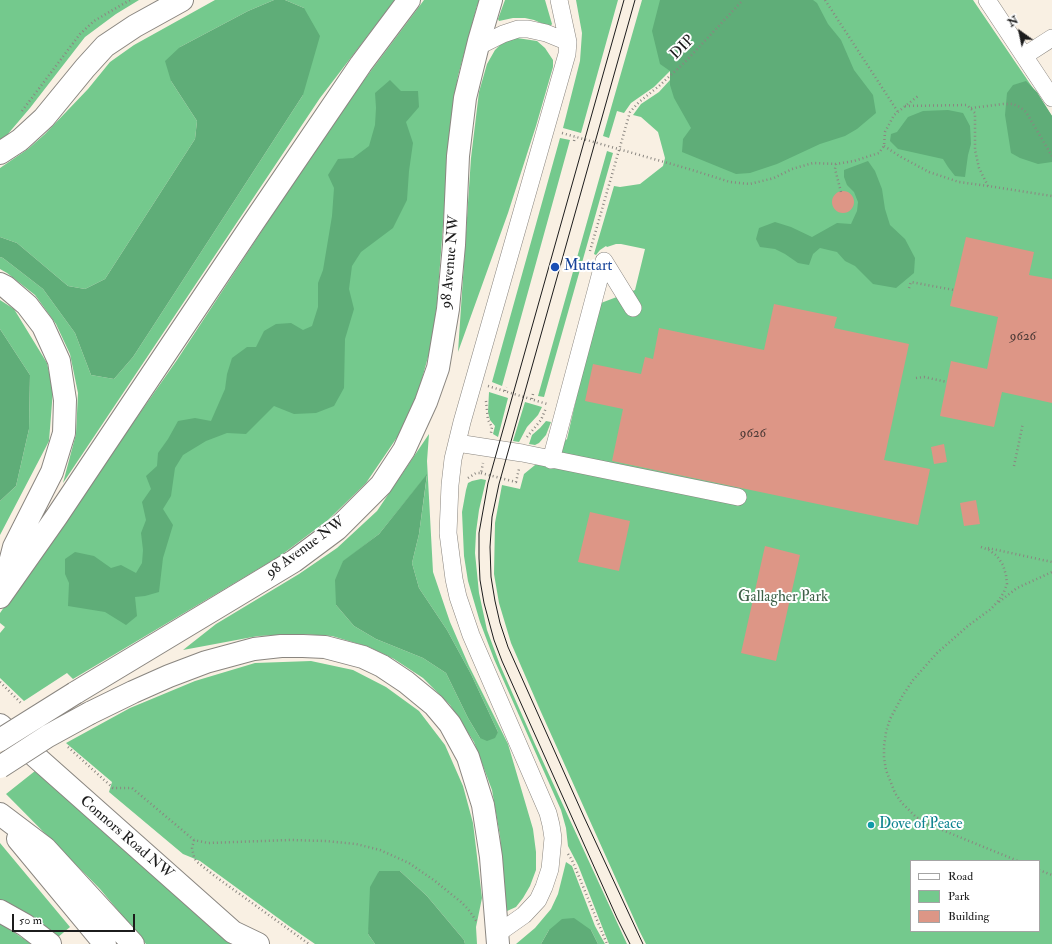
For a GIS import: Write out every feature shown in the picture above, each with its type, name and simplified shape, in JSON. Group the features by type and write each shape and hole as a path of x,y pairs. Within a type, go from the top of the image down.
{"main road":[{"path":"0,153 20,140 44,118 105,46 135,26 182,0"},
{"path":"1,595 57,516 361,64 409,0"},
{"name":"98 Avenue NW","path":"0,740 294,561 336,529 381,485 404,450 426,402 438,368 449,295 454,245 458,156 465,98 477,47 492,0"},
{"path":"0,284 6,287 27,305 43,326 59,361 66,400 64,433 52,472 14,547 1,595"},
{"path":"0,767 48,736 90,714 169,676 206,662 254,649 281,646 324,647 363,657 382,666 406,682 434,705 450,724 468,757 483,805 491,857 498,939"},
{"name":"Connors Road NW","path":"0,726 239,938 258,944"},
{"path":"0,815 104,944"},
{"path":"0,815 45,848 133,944"},
{"path":"0,911 25,925 50,944"}],"street":[{"path":"498,939 538,900 550,869 553,838 548,813 471,635 458,597 454,580 448,533 450,485 457,443 567,54 568,42 559,0"},
{"path":"987,0 1052,98"},
{"path":"477,47 503,34 518,29 528,29 546,33 568,42"},
{"path":"1024,56 1052,38"},
{"path":"551,460 604,261 633,308"},
{"path":"457,443 522,453 738,497"}],"path":[{"path":"18,116 80,34 94,21 130,0"},
{"name":"DIP","path":"619,149 628,115 634,107 656,90 686,61 743,0"},
{"path":"825,0 898,112"},
{"path":"559,133 730,182 750,184 774,178 792,169 813,163 836,164 854,161 879,153 884,146 885,132 894,115 918,96"},
{"path":"971,108 1003,104 1013,104 1020,107 1026,112 1052,156"},
{"path":"905,106 968,105 975,113 975,150 979,168 988,186"},
{"path":"574,141 576,137"},
{"path":"602,150 603,145"},
{"path":"884,146 929,172 959,182 1052,196"},
{"path":"588,258 619,149"},
{"path":"836,164 835,169 841,192"},
{"path":"909,288 911,282 954,290"},
{"path":"916,378 924,377 947,382"},
{"path":"464,483 472,475 481,473 516,482 526,439 529,433 541,420 547,404 488,386 489,381"},
{"path":"505,391 506,387"},
{"path":"532,399 533,394"},
{"path":"481,473 492,427 488,420 486,400"},
{"path":"1014,466 1023,423"},
{"path":"991,608 1004,592 1006,574 1003,565 997,556 989,550 981,547 1052,562"},
{"path":"1016,860 930,825 916,817 902,803 895,793 886,770 884,758 886,732 890,719 903,694 913,680 937,653 969,625 1017,588 1052,572"},
{"path":"113,788 132,788 194,840 203,842 284,840 326,841 356,844 380,850 400,858 435,881 464,905 477,922"},
{"path":"194,840 192,844 192,852 196,861 310,944"},
{"path":"568,854 572,860 606,944"},
{"path":"1040,870 1052,875"}],"green space":[{"path":"0,0 139,0 116,14 85,37 30,108 7,135 0,140"},
{"path":"215,0 274,0 248,11 180,47 171,81 197,121 195,139 105,279 85,289 68,286 17,243 0,237 0,168 28,149 45,134 88,89 110,62 134,45"},
{"path":"274,0 285,0 304,8 320,36 303,95 133,357 114,379 91,375 75,333 43,289 0,257 0,237 17,243 68,286 85,289 105,279 195,139 197,121 171,81 165,61 180,47 248,11"},
{"path":"285,0 395,0 320,98 63,483 76,434 78,393 70,354 56,324 35,295 0,269 0,257 43,289 75,333 91,375 114,379 133,357 303,95 304,8"},
{"path":"424,0 480,0 477,6 458,76 451,122 437,304 431,346 419,390 400,433 366,483 328,520 280,556 73,679 67,673 24,701 0,678 0,633 5,627 0,623 0,613 177,360 305,165 364,80"},
{"path":"505,0 545,0 552,24 550,27 525,18 513,18 499,21 498,19"},
{"path":"576,0 618,0 581,133 563,128 580,61 582,33"},
{"name":"Gallagher Park","path":"642,0 973,0 1052,116 1052,944 646,944 511,643 499,603 494,574 495,523 502,485 520,489 524,474 567,439 580,382 601,303 635,290 645,249 616,244 606,246 596,255 594,254 614,186 620,187 640,184 663,166 665,158 658,132 641,117 633,115 641,104 659,92 670,80 670,71 654,87 631,103 624,113 617,111 609,138 603,136"},
{"path":"660,0 813,0 817,3 828,24 841,40 854,70 873,95 876,113 857,129 845,136 820,144 777,164 750,173 736,174 682,152 683,139 691,128 674,98 670,85 670,71 660,64 652,31"},
{"path":"517,38 537,41 545,48 553,60 553,67 508,213 458,352 471,158 479,92 487,64 495,50 501,44"},
{"path":"390,80 401,91 418,91 419,107 406,122 413,143 407,200 393,228 361,252 352,266 349,289 354,309 345,339 344,388 334,406 316,413 294,414 274,406 246,434 227,433 206,441 183,455 175,468 171,496 163,509 173,525 163,558 159,592 135,597 137,616 126,625 105,612 68,606 69,583 65,574 65,559 75,552 94,556 111,568 121,565 136,573 142,563 143,550 141,533 146,520 142,502 151,489 146,476 157,466 158,453 178,421 195,418 211,421 225,389 227,374 232,358 247,347 256,347 264,331 276,324 291,323 303,330 312,326 318,307 318,283 323,270 332,216 334,188 328,175 338,159 353,158 369,146 375,125 375,93"},
{"path":"1026,81 1037,92 1052,116 1052,162 1038,164 1020,158 1011,153 1005,115 1007,93 1013,85"},
{"path":"948,110 963,113 970,126 971,144 965,177 955,176 943,159 898,149 890,141 891,134 897,132 908,117 923,111"},
{"path":"560,138 570,140 502,386 492,382"},
{"path":"607,151 613,153 544,397 538,396"},
{"path":"868,161 875,171 882,189 885,209 890,225 905,239 915,258 914,273 896,288 873,284 855,266 845,261 837,252 820,248 813,254 809,265 798,263 775,249 760,247 756,239 759,228 775,222 791,227 812,237 837,223 851,224 857,211 858,202 854,192 847,185 844,177 844,170"},
{"path":"0,300 14,309 47,363 53,390 49,441 0,535 0,501 16,486 29,429 30,375 0,329"},
{"path":"0,329 30,375 29,429 16,486 0,501"},
{"path":"489,392 508,398 498,437 493,434 495,426 490,420 488,412"},
{"path":"525,402 542,407 538,415 527,427 519,442 513,441"},
{"path":"546,421 551,422 546,435 539,443 535,445 529,444 532,435"},
{"path":"429,434 427,461 433,572 450,622 469,666 508,744 533,829 536,852 536,870 530,886 523,898 516,907 507,911 504,909 500,836 492,790 474,742 450,705 423,678 394,659 369,647 332,636 300,634 258,636 183,650 216,624 299,574 337,548 377,511","holes":["427,475 419,534 412,563 419,588 447,630 471,674 498,732 480,738 468,718 446,673 423,658 376,639 354,626 336,605 343,562 379,534"]},
{"path":"427,474 419,534 412,563 419,588 447,630 471,674 498,732 495,738 487,741 480,738 468,718 446,673 423,658 376,639 354,626 336,605 335,580 343,561 379,534"},
{"path":"481,479 486,480 479,510 475,553 479,593 487,630 500,665 534,742 627,944 609,944 578,865 568,846 566,828 561,810 494,659 480,622 468,581 464,556 462,512 468,483"},
{"path":"311,661 353,670 386,687 419,711 445,745 463,786 473,823 482,898 476,927 477,944 465,944 464,940 427,896 400,871 379,871 368,934 375,944 315,944 200,861 183,854 109,792 112,782 66,743 130,708 195,681 255,663"},
{"path":"35,771 231,944 146,944 100,889 6,794"},
{"path":"0,843 70,927 57,938 17,909 0,900"},
{"path":"566,862 572,866 595,926 605,944 598,944 591,930 549,930 541,944 516,944 535,928 551,909 558,894"},
{"path":"379,871 400,871 427,896 464,940 465,944 375,944 368,934 370,887"},
{"path":"574,918 591,930 598,944 541,944 549,930 562,919"},
{"path":"0,923 27,941 31,944 0,944"}],"building":[{"path":"843,191 851,194 854,202 851,210 843,213 835,210 832,202 835,194"},
{"path":"966,237 1034,252 1029,275 1052,279 1052,403 1002,392 994,427 940,416 951,361 987,369 998,317 950,306"},
{"path":"774,304 837,317 834,328 909,344 884,460 930,469 918,525 612,461 623,409 585,401 593,364 641,374 645,357 653,359 659,328 764,350"},
{"path":"944,444 947,462 934,464 931,447"},
{"path":"976,500 980,524 964,526 960,503"},
{"path":"590,512 630,521 619,571 578,562"},
{"path":"765,546 800,555 776,661 741,653"}],"tram line":[{"path":"624,0 488,483 479,533 479,558 480,580 484,603 494,640 502,661 630,944"},
{"path":"635,0 499,484 492,517 490,547 491,577 495,601 508,647 643,944"}],"place":[{"name":"Muttart","path":"555,267"},
{"name":"Dove of Peace","path":"871,825"}]}
